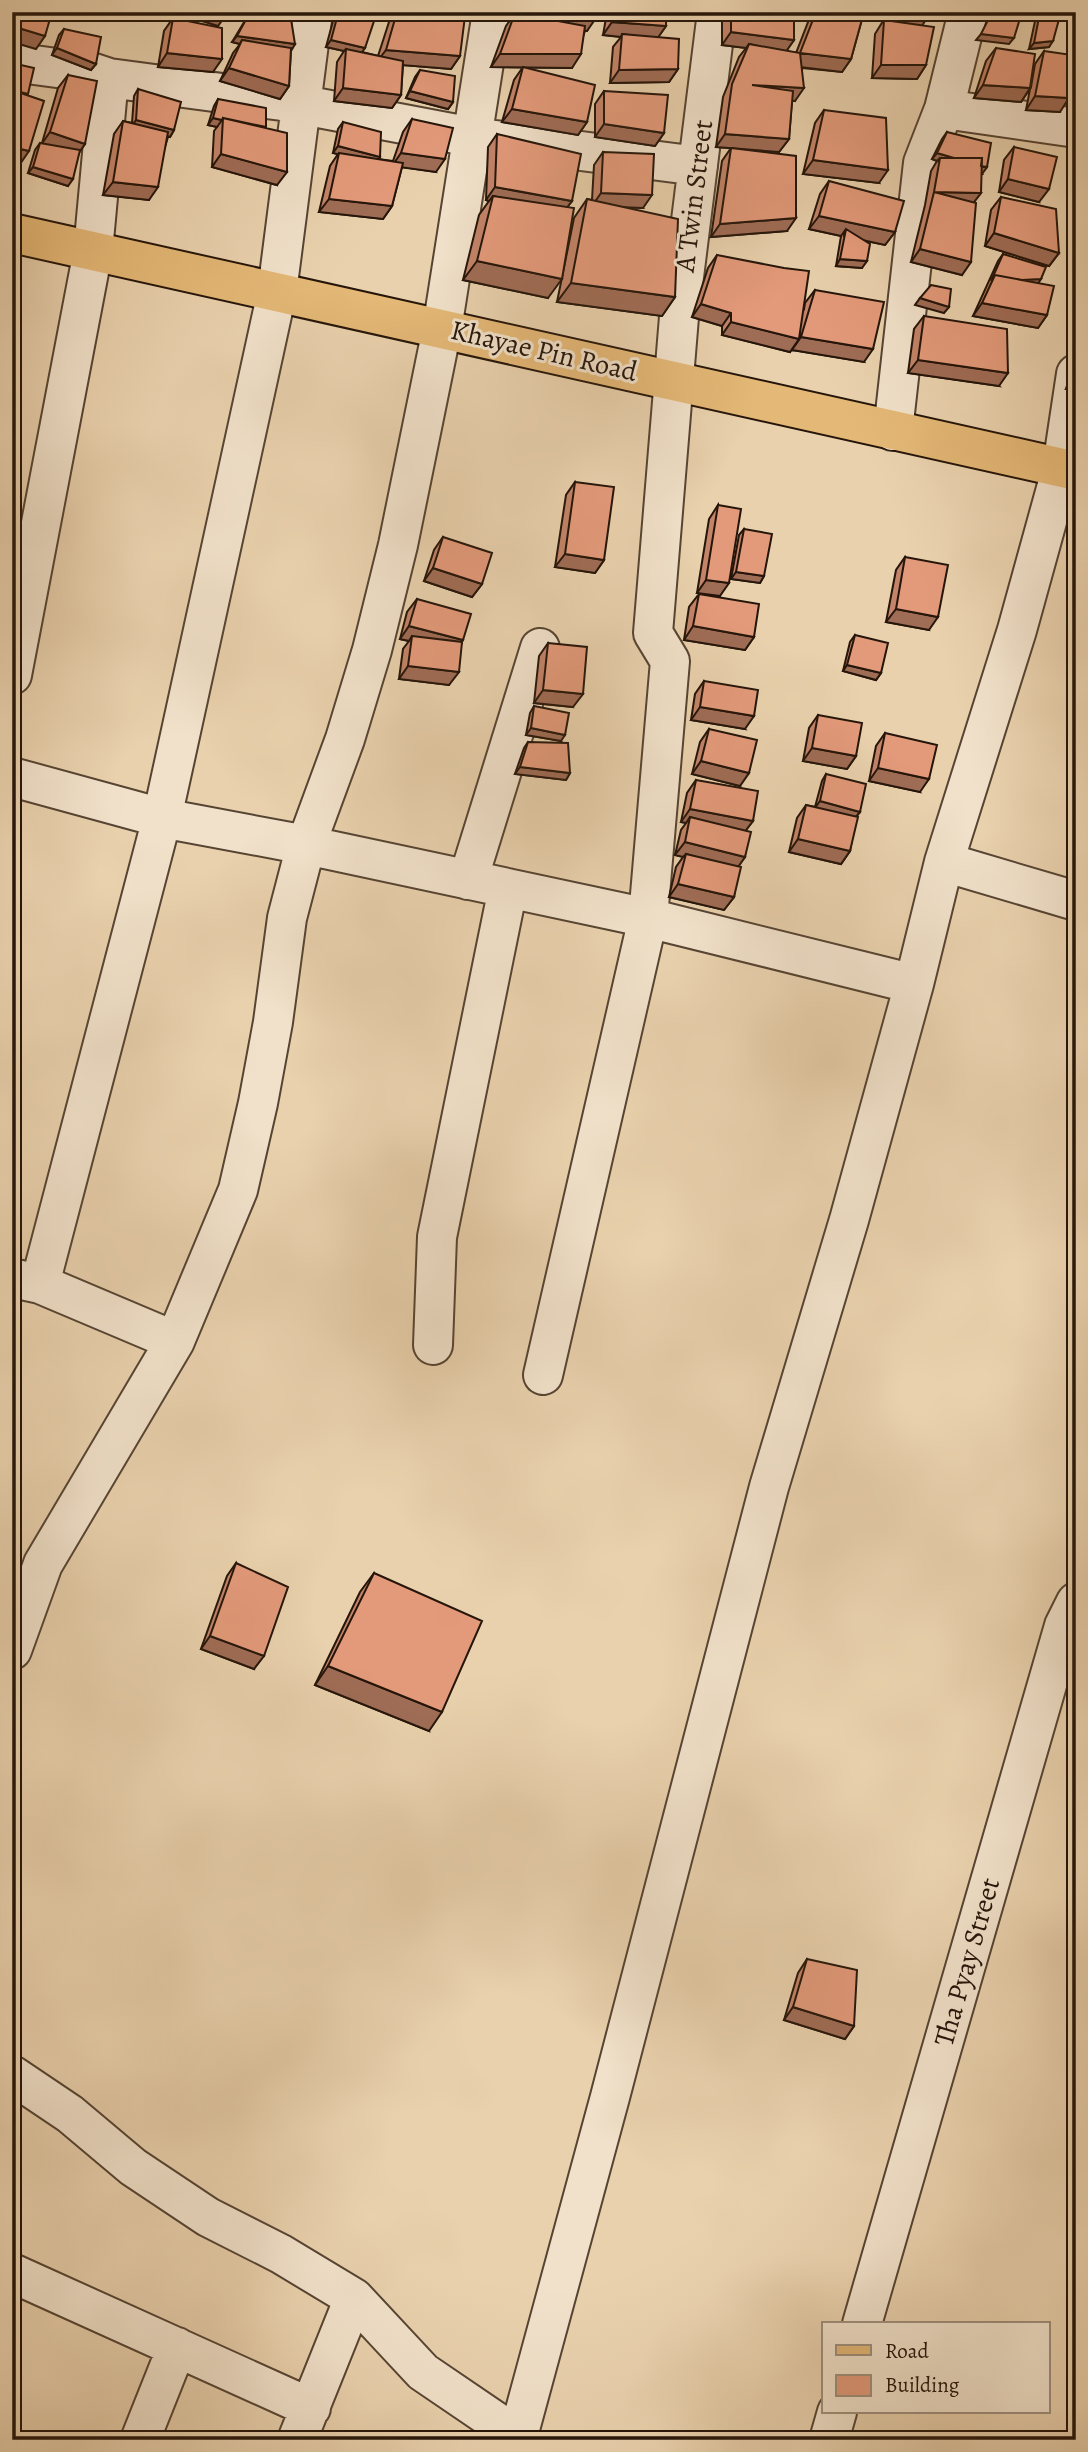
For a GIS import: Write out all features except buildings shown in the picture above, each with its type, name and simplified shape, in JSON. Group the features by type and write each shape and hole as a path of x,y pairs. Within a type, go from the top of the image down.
{"main road":[{"name":"Khayae Pin Road","path":"12,233 1069,469"}],"street":[{"path":"175,1341 26,1281 162,818 276,292 313,12"},
{"path":"12,1650 43,1564 175,1341 238,1189 263,1076 287,918 306,845 345,739 372,650 398,545 442,329 492,12"},
{"name":"A Twin Street","path":"543,1375 648,918 670,661 653,633 679,317 717,12"},
{"path":"893,431 923,163 944,109 968,12"},
{"path":"12,62 282,101 472,137 698,166"},
{"path":"12,675 93,251 109,78"},
{"path":"944,109 1076,128"},
{"path":"12,2075 70,2114 133,2166 208,2217 281,2254 354,2298 423,2372 520,2438 769,1487 849,1220 914,984 944,862 1069,469 1076,374"},
{"path":"468,880 540,648"},
{"path":"12,777 162,818 306,845 648,918 914,984"},
{"path":"944,862 1076,901"},
{"path":"433,1345 437,1237 509,888"},
{"name":"Tha Pyay Street","path":"863,2322 1064,1626 1076,1602"},
{"path":"12,2273 177,2347 304,2424 354,2298"},
{"path":"140,2440 177,2347"},
{"path":"829,2440 836,2414"}]}
